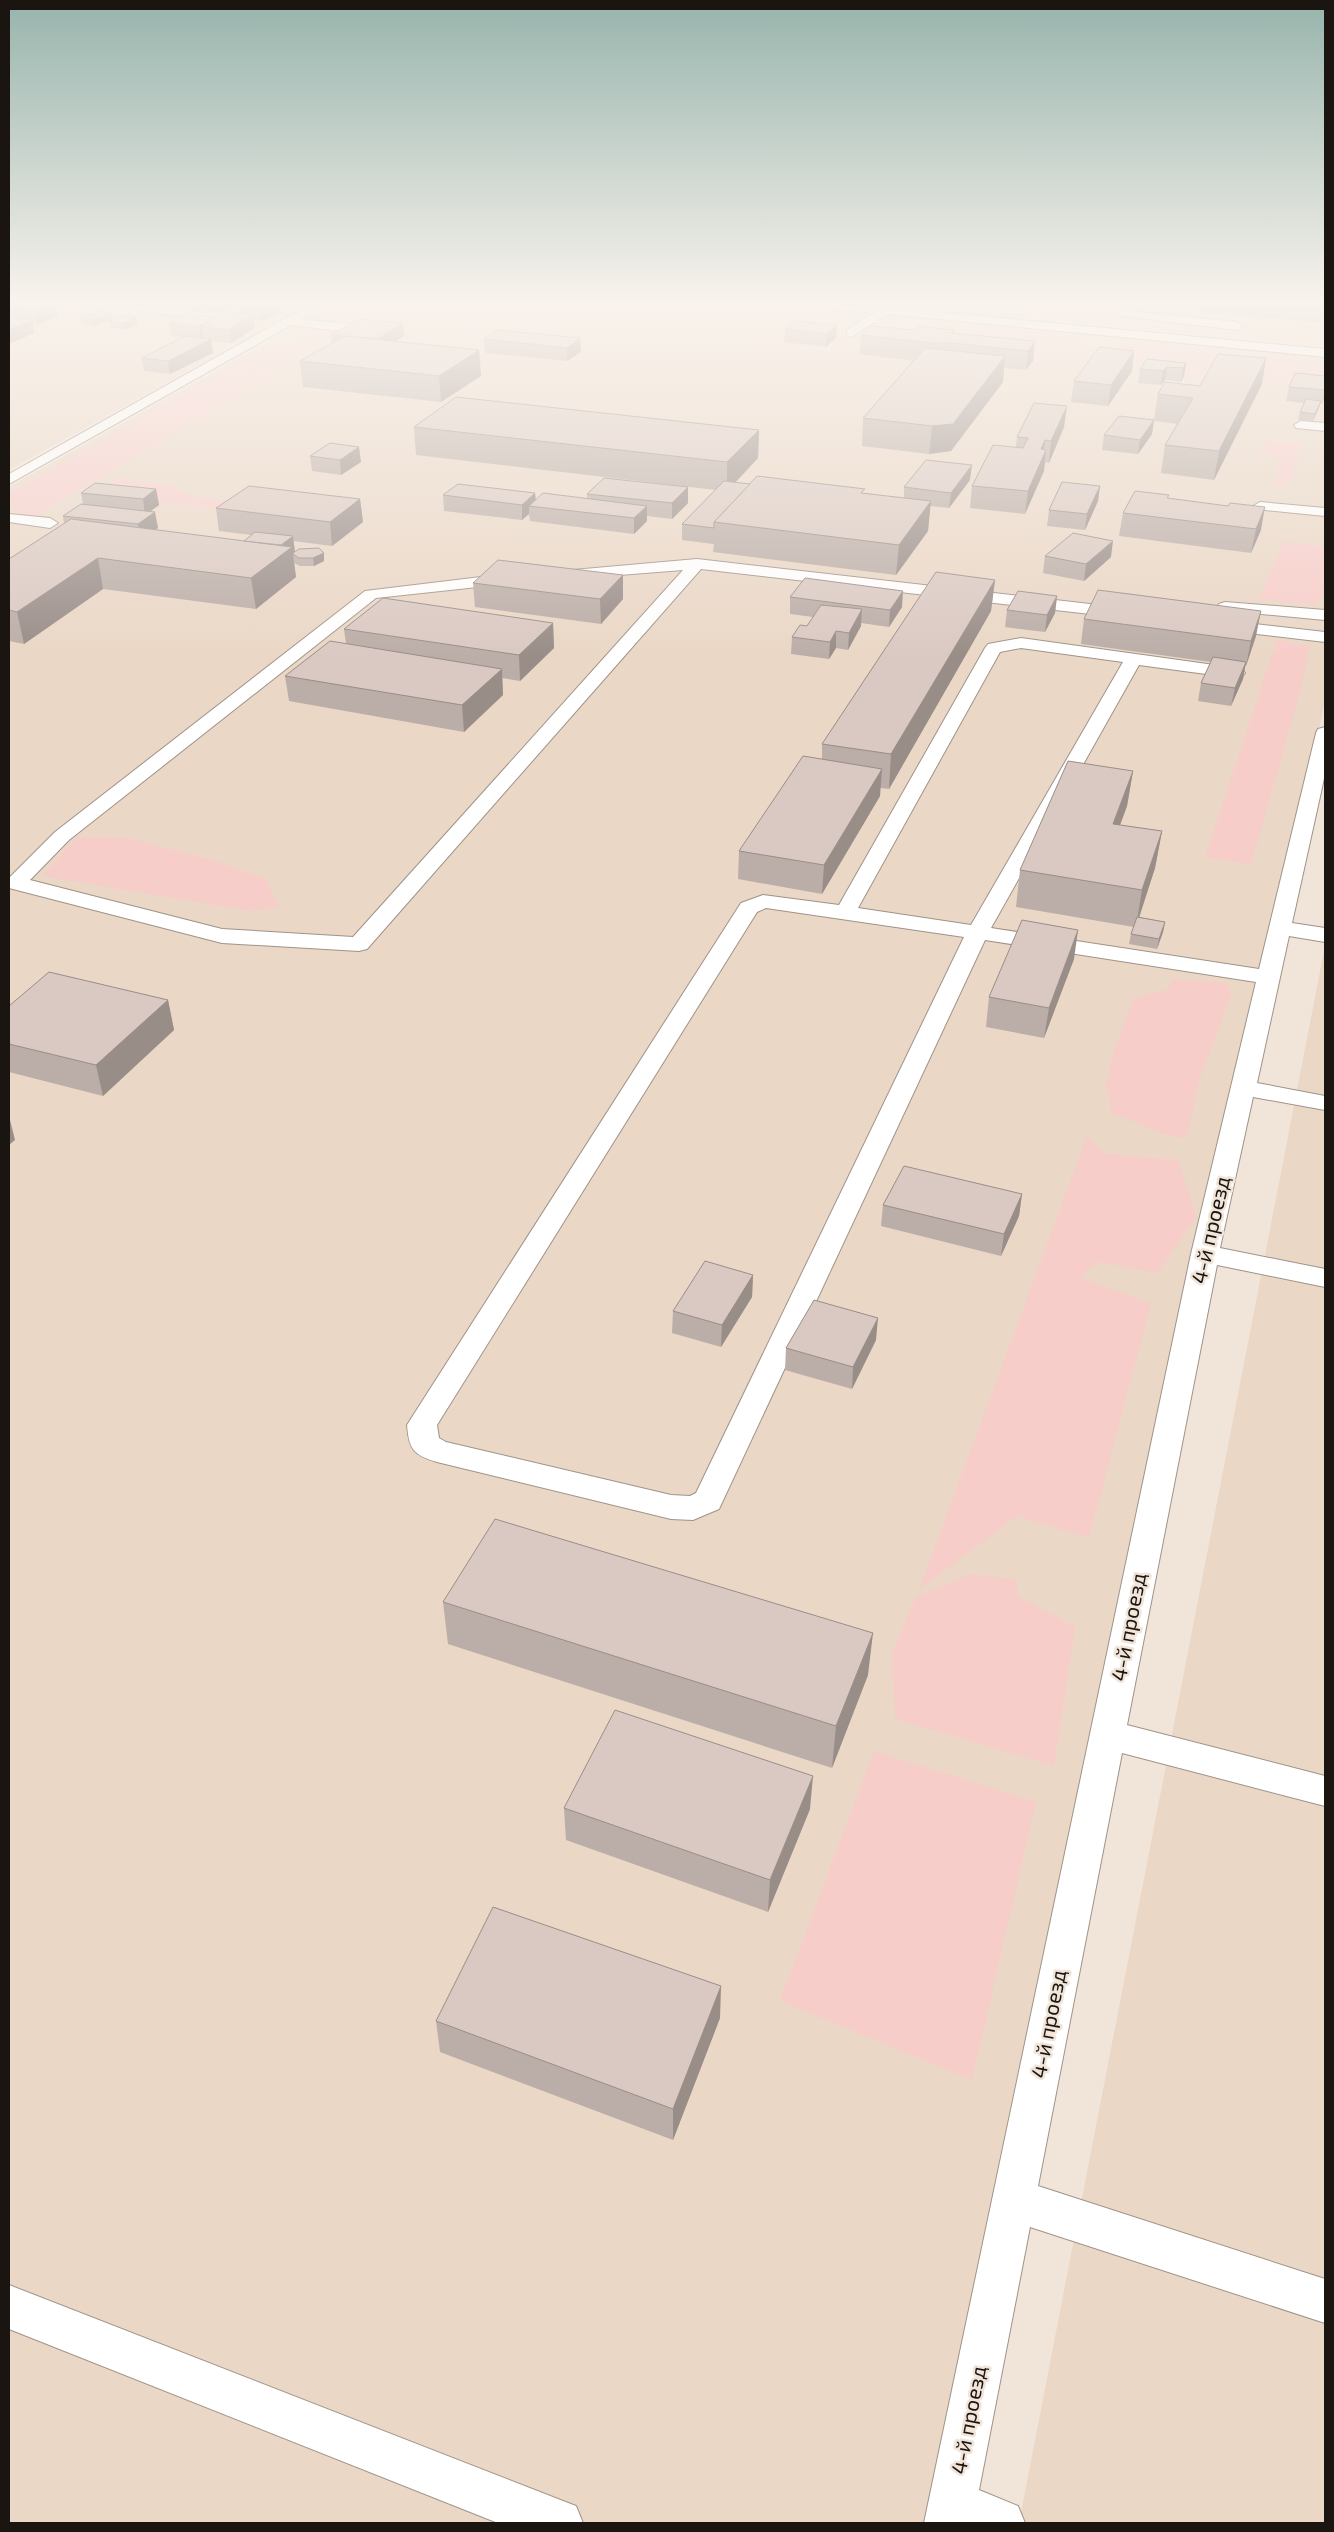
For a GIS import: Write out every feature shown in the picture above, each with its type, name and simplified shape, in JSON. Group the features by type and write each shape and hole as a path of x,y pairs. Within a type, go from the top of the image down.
{"street":[{"path":"9,480 111,422"},
{"path":"1301,425 1325,428"},
{"path":"1260,506 1325,512"},
{"path":"9,518 50,523"},
{"path":"697,564 359,944 222,936 16,883 62,836 371,594 475,581 697,564 1140,615"},
{"path":"1225,607 1325,615"},
{"path":"1208,623 1325,637"},
{"path":"845,912 994,648 1021,643 1066,630 1134,659 1236,673"},
{"path":"1134,659 977,933 708,1502 693,1508 671,1507 437,1452 424,1443 422,1424 749,908 763,901 845,912 977,933 1270,977"},
{"name":"4-й проезд","path":"950,2514 1205,1254 1281,928 1317,810 1325,733"},
{"path":"1281,928 1325,935"},
{"path":"1244,1088 1325,1103"},
{"path":"1205,1254 1325,1278"},
{"path":"1107,1735 1325,1791"},
{"path":"1014,2200 1325,2301"},
{"path":"9,2307 559,2523"},
{"path":"950,2514 1001,2523"}],"shaded area":[{"path":"9,422 95,422 9,470"},
{"path":"125,422 1325,422 1325,700 948,2523 9,2523 9,487"},
{"path":"133,422 194,422 34,517 14,516 21,510 9,507 9,494"},
{"path":"1266,441 1302,444 1289,485 1275,486 1278,457 1259,453"},
{"path":"118,478 173,486 180,491 197,497 243,504 222,509 84,496"},
{"path":"1284,542 1325,547 1325,594 1314,605 1259,599"},
{"path":"1277,640 1310,646 1299,695 1251,865 1205,857"},
{"path":"77,837 128,838 209,859 265,878 279,907 252,911 42,876"},
{"path":"1325,946 1325,2523 1019,2523"},
{"path":"1175,979 1227,983 1231,995 1200,1078 1186,1139 1162,1133 1112,1113 1106,1085 1114,1050 1134,998 1167,990"},
{"path":"1087,1136 1104,1153 1179,1161 1196,1217 1158,1273 1099,1262 1080,1278 1151,1303 1089,1538 1017,1516 919,1590"},
{"path":"971,1574 1015,1579 1019,1597 1075,1627 1054,1766 895,1719 892,1653 916,1597"},
{"path":"874,1751 1036,1802 972,2080 780,2001"}],"building":[{"path":"421,422 687,422 759,430 727,462 414,427"},
{"path":"899,422 954,422 953,424 932,426"},
{"path":"1024,422 1060,422 1051,441 1045,440 1041,449 1046,450 1028,491 972,486 993,445 1023,448 1028,438 1017,437"},
{"path":"1114,422 1152,422 1140,440 1104,435"},
{"path":"1179,422 1234,422 1219,451 1165,445"},
{"path":"330,443 359,447 340,460 310,456"},
{"path":"926,460 972,465 951,493 904,487"},
{"path":"757,476 865,489 861,493 931,501 899,545 714,522"},
{"path":"604,478 688,487 672,503 587,494"},
{"path":"724,481 750,484 714,522 714,528 682,524"},
{"path":"1062,482 1100,486 1087,514 1049,510"},
{"path":"95,483 156,489 143,499 81,493"},
{"path":"458,484 535,493 522,505 443,495"},
{"path":"249,486 360,499 330,522 216,508"},
{"path":"1135,491 1169,495 1167,498 1228,506 1230,503 1265,507 1256,529 1123,513"},
{"path":"543,493 647,506 634,518 529,506"},
{"path":"81,504 155,512 138,524 63,516"},
{"path":"71,519 292,547 251,578 98,558 17,612 9,610 9,559"},
{"path":"255,532 293,536 281,545 244,541"},
{"path":"1073,533 1113,541 1086,564 1045,556"},
{"path":"319,548 324,553 313,558 299,558 293,554 299,549"},
{"path":"498,560 623,575 600,599 473,583"},
{"path":"936,572 995,580 891,754 822,744"},
{"path":"805,578 903,591 890,610 790,597"},
{"path":"1098,590 1261,611 1251,641 1084,619"},
{"path":"1018,591 1057,596 1047,615 1007,610"},
{"path":"383,598 553,623 519,655 344,629"},
{"path":"821,605 862,609 849,633 836,631 830,642 792,637 800,625 807,626"},
{"path":"330,641 502,669 462,705 285,676"},
{"path":"1213,657 1246,662 1235,688 1201,683"},
{"path":"803,756 882,769 824,865 739,851"},
{"path":"1068,761 1133,771 1113,824 1162,831 1142,890 1020,870"},
{"path":"1137,917 1165,922 1159,939 1131,934"},
{"path":"1022,920 1078,930 1049,1008 989,997"},
{"path":"49,972 168,1000 96,1065 9,1044 9,1006"},
{"path":"904,1166 1022,1194 1004,1234 883,1205"},
{"path":"705,1261 753,1275 722,1325 673,1311"},
{"path":"814,1300 878,1318 853,1367 786,1348"},
{"path":"495,1519 873,1633 836,1726 443,1602"},
{"path":"615,1710 813,1776 770,1880 564,1808"},
{"path":"493,1907 721,1986 673,2109 436,2021"}]}
